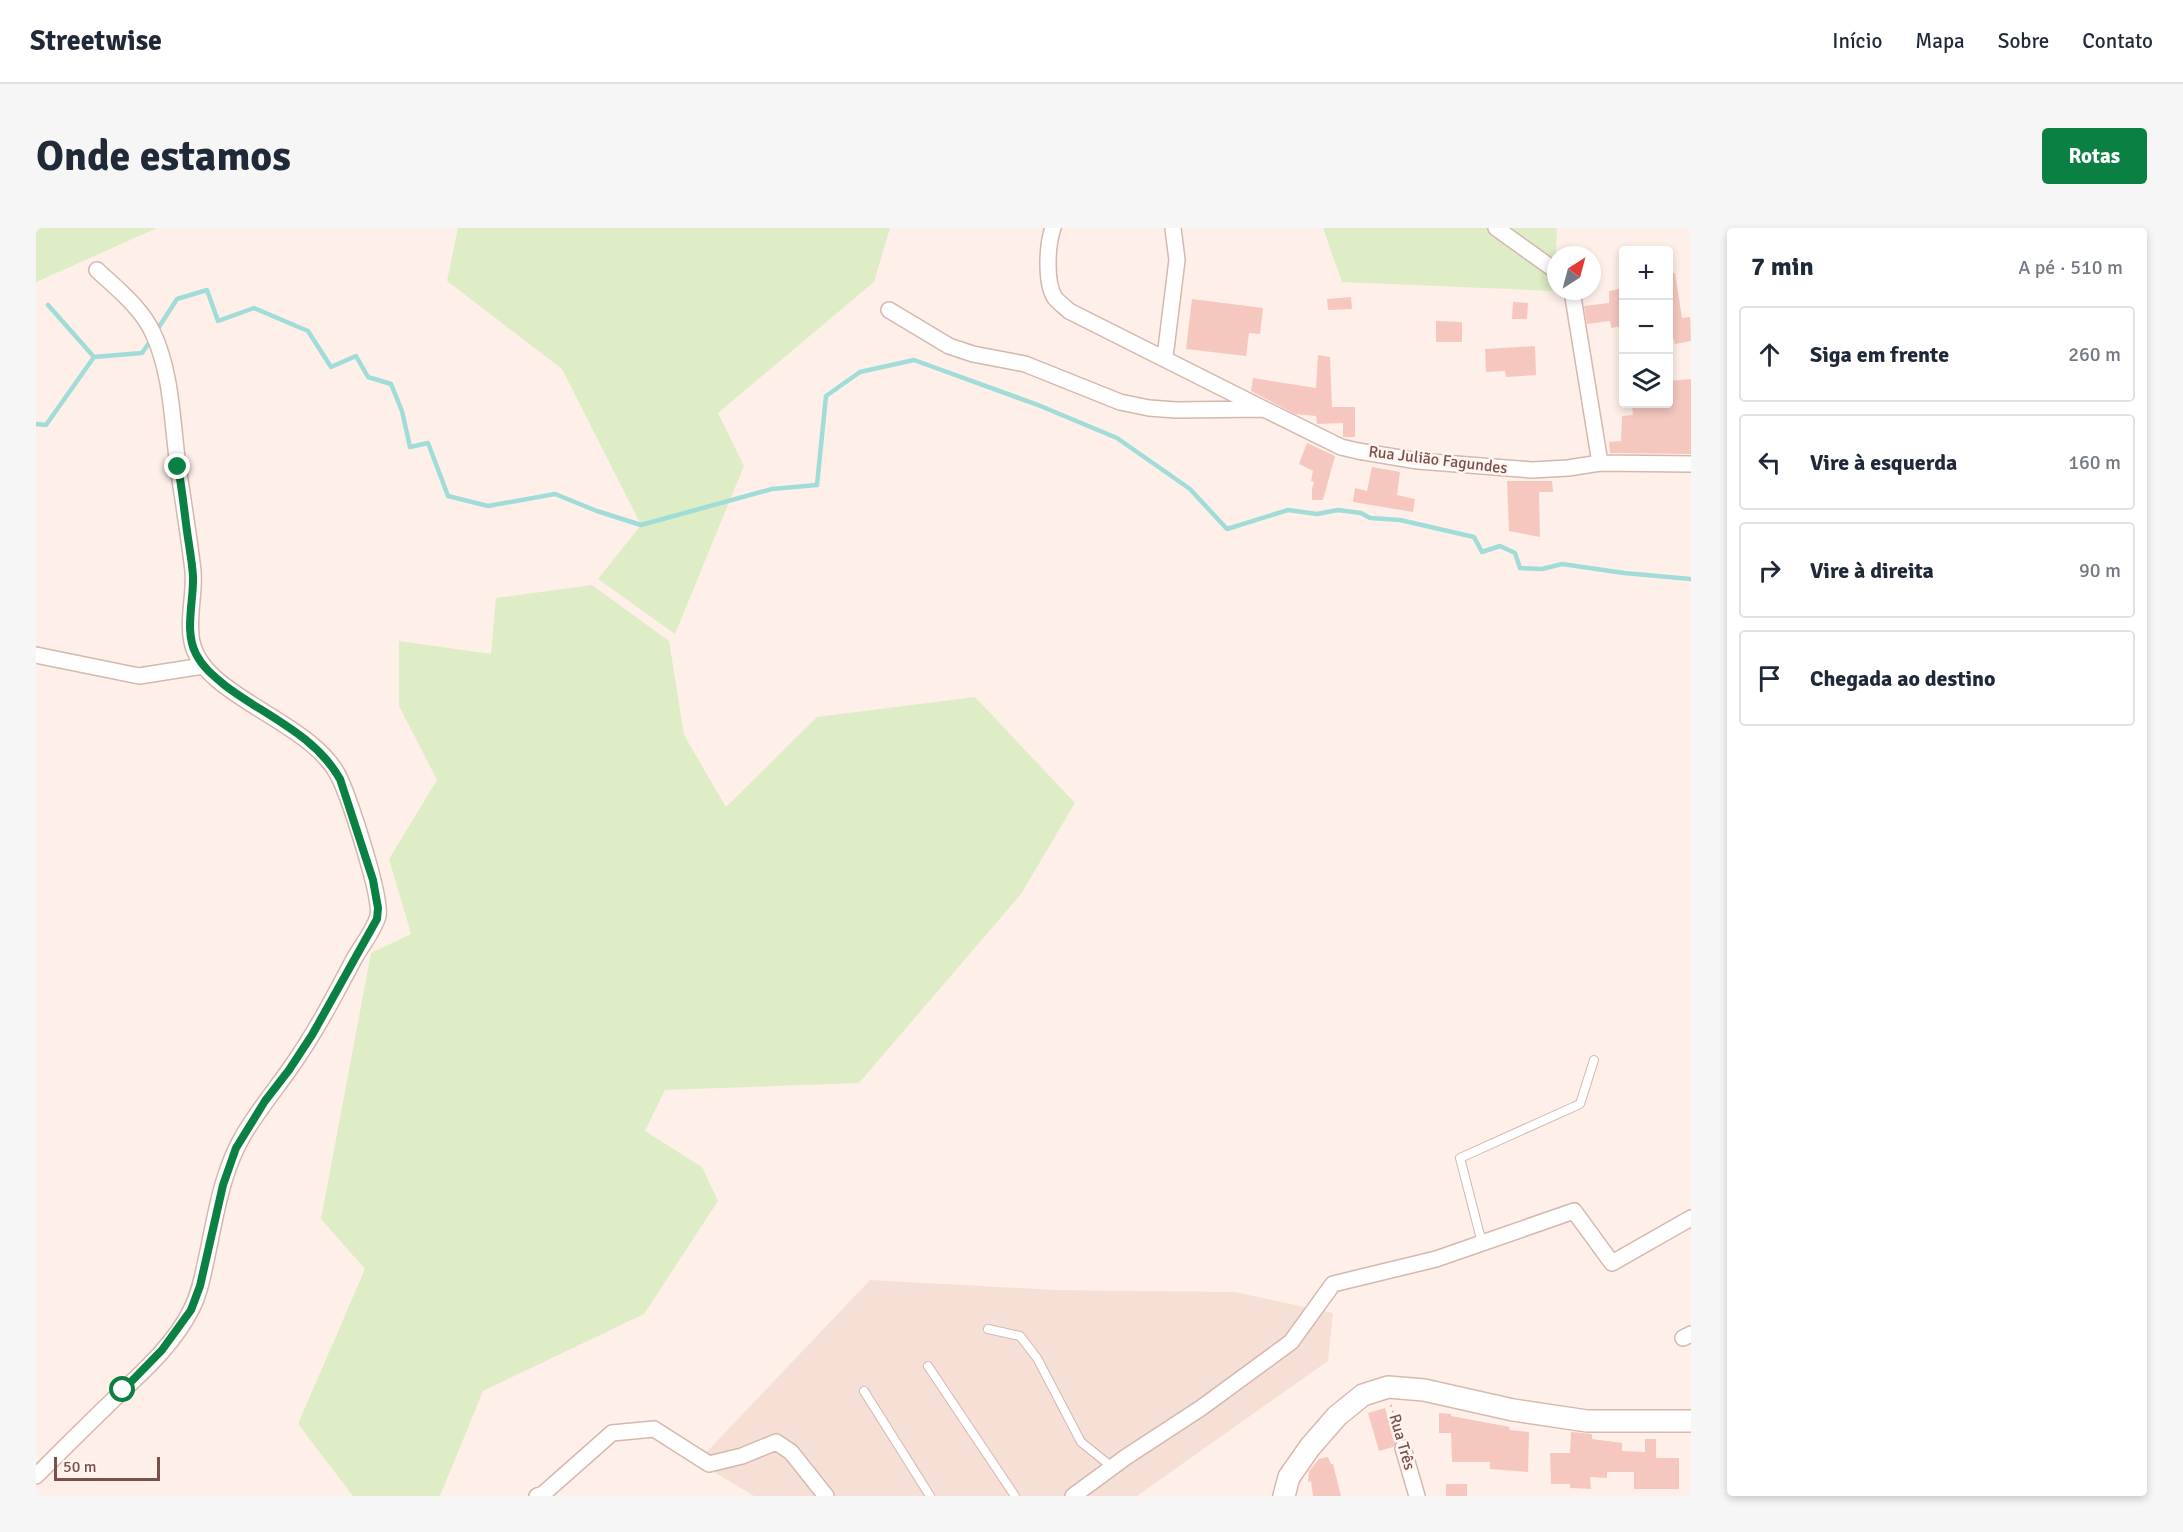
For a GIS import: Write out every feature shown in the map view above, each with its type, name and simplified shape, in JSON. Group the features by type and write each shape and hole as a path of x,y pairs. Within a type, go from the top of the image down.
{"main road":[{"path":"1284,1496 1289,1477 1310,1447 1337,1416 1363,1395 1388,1387 1424,1390 1513,1410 1587,1421 1691,1420"}],"street":[{"path":"1053,228 1050,237 1048,283 1056,299 1070,311 1264,409"},
{"path":"1165,357 1177,260 1173,228"},
{"path":"1496,228 1547,265"},
{"path":"36,1476 144,1371 191,1310 200,1286 223,1185 236,1148 265,1101 312,1035 338,992 379,913 365,852 340,779 334,769 319,750 291,729 248,703 204,666 194,652 190,631 193,574 173,413 162,357 154,334 139,310 97,270"},
{"path":"1573,300 1600,464"},
{"name":"Rua Julião Fagundes","path":"889,310 950,346 973,354 1025,364 1120,402 1149,408 1176,410 1264,409 1341,447 1418,461 1532,470 1600,464 1691,464"},
{"path":"36,655 139,676 204,666"},
{"path":"1073,1496 1112,1467 1201,1408 1291,1342 1333,1284 1436,1259 1574,1211 1612,1263 1691,1218"},
{"path":"541,1495 612,1433 654,1429 709,1464 742,1456 776,1442 791,1452 826,1496"},
{"name":"Rua Três","path":"1403,1448 1417,1496"}],"lane":[{"path":"1482,1243 1460,1158 1580,1104 1594,1060"},
{"path":"988,1329 1020,1336 1037,1358 1081,1442 1112,1467"},
{"path":"928,1366 1015,1496"},
{"path":"864,1391 930,1496"}],"path":[{"name":"Rua Três","path":"1388,1387 1403,1448"}],"shaded area":[{"path":"870,1280 1057,1290 1235,1292 1333,1313 1328,1361 1137,1496 754,1496 697,1462"}],"green space":[{"path":"36,228 157,228 36,282"},
{"path":"458,228 890,228 874,282 718,413 744,466 675,634 598,579 641,525 562,369 447,281"},
{"path":"1323,228 1557,228 1556,246 1547,246 1547,291 1342,282"},
{"path":"592,585 669,641 684,735 726,807 817,717 975,697 1075,803 1021,894 859,1083 665,1090 645,1131 702,1167 718,1201 644,1314 483,1391 440,1496 353,1496 298,1424 365,1269 321,1219 371,953 411,934 389,859 437,780 399,706 399,641 491,654 496,598"}],"building":[{"path":"1673,273 1675,273 1682,318 1690,317 1691,341 1675,344 1673,337"},
{"path":"1619,289 1619,327 1611,328 1610,321 1587,324 1584,306 1609,303 1609,291"},
{"path":"1351,297 1352,309 1328,310 1327,299"},
{"path":"1192,299 1263,308 1260,334 1249,333 1246,356 1186,349"},
{"path":"1513,302 1528,303 1527,319 1512,319"},
{"path":"1436,321 1462,322 1462,342 1436,342"},
{"path":"1535,346 1536,375 1506,377 1505,371 1486,372 1485,349"},
{"path":"1318,355 1330,357 1332,407 1355,407 1355,437 1343,437 1343,423 1317,424 1316,416 1295,414 1251,391 1253,378 1316,388"},
{"path":"1691,379 1691,454 1610,453 1609,442 1621,441 1622,416 1633,415 1632,408 1673,408 1673,381"},
{"path":"1307,443 1335,456 1323,500 1312,500 1313,471 1299,464"},
{"path":"1372,467 1400,472 1397,495 1415,499 1413,512 1353,502 1355,488 1367,491"},
{"path":"1507,481 1552,481 1553,492 1539,492 1540,537 1509,531"},
{"path":"1385,1408 1392,1432 1396,1431 1398,1440 1393,1447 1379,1451 1368,1413"},
{"path":"1439,1413 1510,1427 1509,1430 1529,1432 1528,1472 1490,1469 1490,1462 1452,1462 1451,1433 1439,1433"},
{"path":"1571,1432 1592,1434 1592,1439 1622,1443 1622,1451 1645,1452 1645,1439 1656,1439 1656,1458 1679,1458 1679,1489 1634,1489 1634,1472 1607,1472 1607,1478 1590,1477 1591,1489 1570,1488 1570,1484 1551,1484 1550,1453 1570,1453"},
{"path":"1328,1457 1333,1464 1341,1496 1313,1496 1311,1481 1308,1482 1309,1471 1319,1459"},
{"path":"1446,1484 1467,1484 1467,1496 1446,1496"}],"waterway":[{"path":"157,330 177,299 207,290 218,321 254,308 308,331 331,367 356,356 368,377 391,384 402,411 410,447 428,443 448,496 488,506 555,494 641,525 772,489 817,485 826,396 860,372 914,360 1038,405 1117,438 1190,489 1227,529 1288,510 1317,514 1338,510 1361,513 1370,518 1400,520 1474,537 1482,552 1500,546 1515,553 1520,568 1542,569 1562,564 1691,579"},
{"path":"48,305 94,357"},
{"path":"36,424 46,425 94,357 142,353 151,340"}],"route":[{"path":"123,1390 162,1350 191,1310 200,1286 223,1185 236,1148 265,1101 312,1035 338,992 379,913 365,852 349,803 340,779 327,759 304,738 248,703 206,670 194,652 190,631 193,574 178,467"}]}
